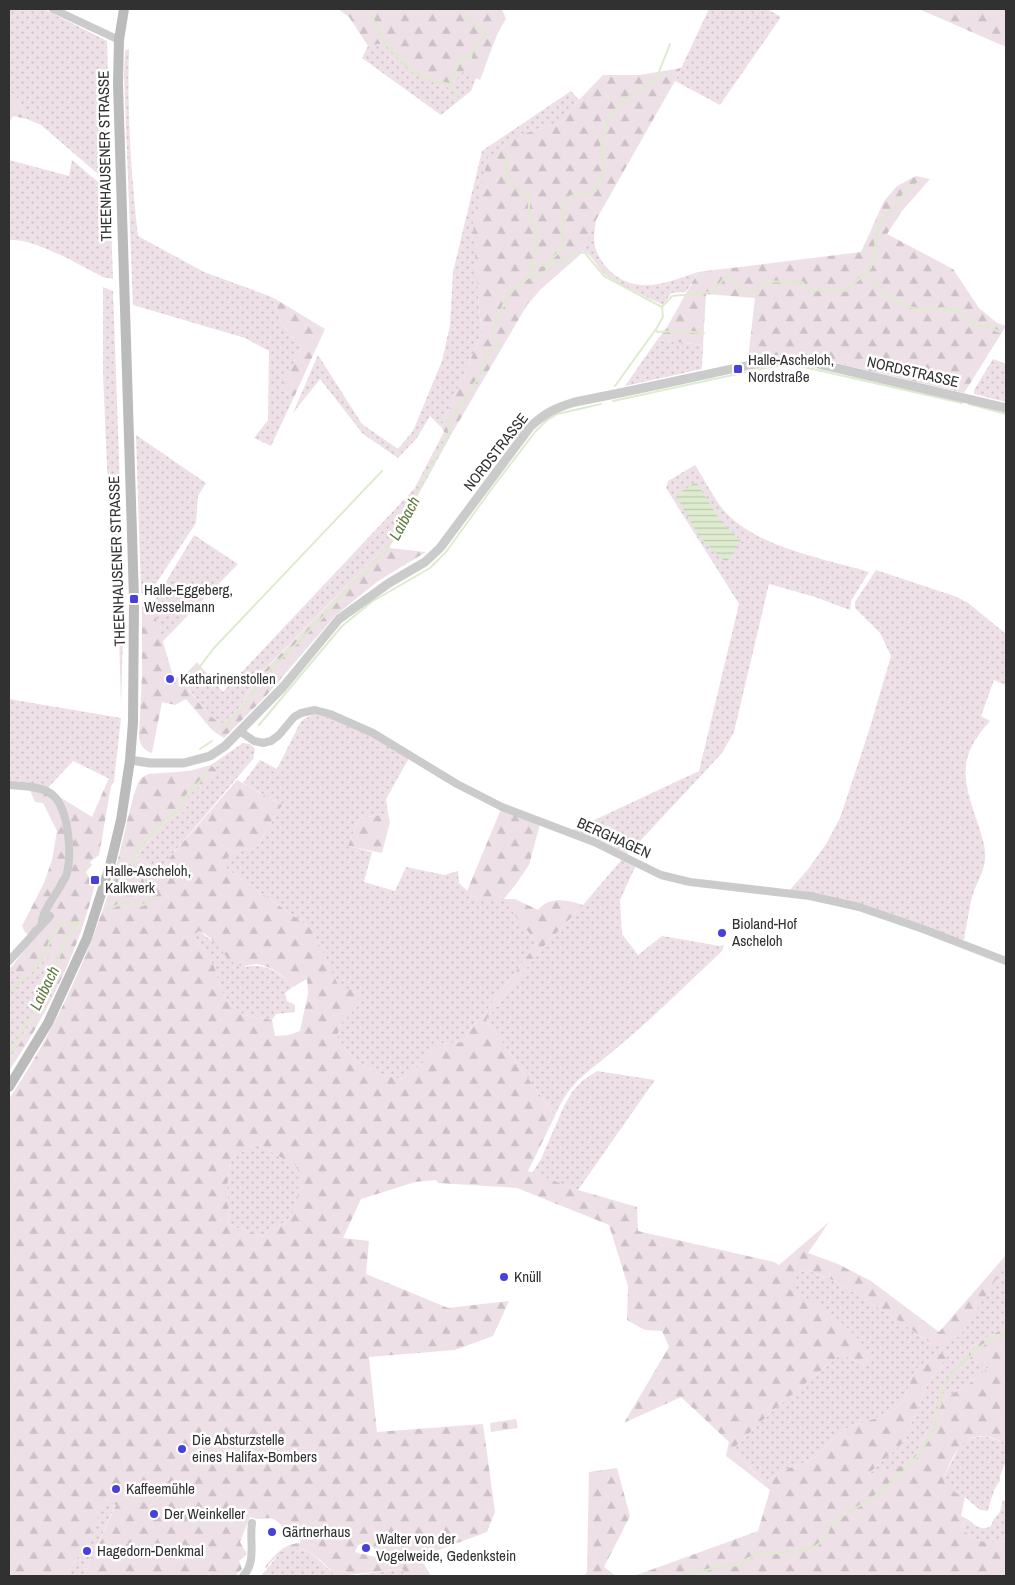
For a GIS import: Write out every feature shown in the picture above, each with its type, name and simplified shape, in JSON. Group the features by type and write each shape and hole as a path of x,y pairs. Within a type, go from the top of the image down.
{"main road":[{"name":"THEENHAUSENER STRASSE","path":"9,1087 48,1023 87,938 110,866 130,760 134,693 134,599 118,76 119,40 124,9"}],"street":[{"path":"54,9 119,40"},
{"name":"NORDSTRASSE","path":"130,760 150,763 184,763 210,756 225,746 241,732 283,687 339,619 389,583 425,562 440,548 530,427 542,416 554,409 575,402 726,370 770,361 789,360 806,362 1006,408"},
{"name":"BERGHAGEN","path":"241,732 254,741 264,743 271,741 279,735 294,717 302,713 315,710 330,714 373,733 457,784 502,807 594,842 661,875 690,882 810,896 859,906 1006,961"},
{"path":"9,785 51,793 56,799 65,820 69,848 68,868 57,892 42,916 42,924"},
{"path":"9,961 50,916"},
{"path":"243,1576 249,1569 251,1560 250,1536 252,1522"}],"green space":[{"path":"9,9 44,9 107,41 111,183 106,181 41,125 27,119 18,99 9,91"},
{"path":"338,9 502,9 506,19 498,32 480,80 463,72 449,88 412,72 384,43 368,46 349,17"},
{"path":"709,9 767,9 781,17 720,105 675,81"},
{"path":"919,9 1006,9 1006,47"},
{"path":"384,43 412,72 431,82 463,71 476,78 471,91 441,115 362,58 368,46"},
{"path":"129,49 130,143 138,236 204,272 272,297 283,326 302,347 281,390 294,397 271,446 254,438 268,420 269,351 245,338 133,305 124,76 125,51"},
{"path":"681,68 596,220 581,254 541,289 527,305 451,435 444,432 441,427 482,333 473,222 488,157 520,135 562,122 579,100 603,75 640,75"},
{"path":"9,91 18,99 27,119 13,116 9,123"},
{"path":"571,91 579,100 562,122 520,135 478,298 482,333 441,427 430,416 417,438 398,458 363,434 320,379 293,413 318,355 362,424 398,449 413,431 442,361 450,325 453,272 482,151"},
{"path":"9,160 69,176 72,160 110,192 113,279 103,277 70,259 31,243 9,240"},
{"path":"916,176 930,179 902,211 887,234 953,269 979,308 997,323 1006,326 964,393 806,356 789,354 748,359 755,298 706,294 703,345 657,340 666,329 698,272 861,252 884,201 897,186"},
{"path":"596,220 595,247 602,261 611,272 632,284 654,285 698,272 686,292 671,293 663,305 607,276 589,255 582,251"},
{"path":"103,287 113,291 124,599 121,706 115,553 108,488 103,374"},
{"path":"272,297 325,329 294,397 281,390 302,347 283,326"},
{"path":"657,340 703,345 702,369 625,386"},
{"path":"993,359 1006,364 1006,402 974,394 974,390"},
{"path":"444,432 451,435 389,548 377,555 256,678 240,707 222,724 209,715 188,688 202,668 223,692 414,489"},
{"path":"136,435 206,483 198,496 196,523 151,591 143,595 141,592"},
{"path":"695,465 714,497 727,514 758,536 794,551 869,572 851,601 850,610 815,597 769,584 734,732 722,753 628,854 573,830 699,771 739,604 666,488 668,481","holes":["696,483 720,520 676,495"]},
{"path":"194,535 238,564 162,642 152,605"},
{"path":"389,548 426,552 378,581 335,616 265,697 224,738 212,730 186,699 175,705 162,702 152,753 143,747 139,737 142,674 142,607 152,605 173,676 181,679 197,662 202,668 188,689 209,715 222,724 240,707 256,679 377,555"},
{"path":"876,570 967,602 1006,634 1006,685 994,680 981,716 990,721 979,734 967,758 966,782 982,836 985,862 974,891 964,940 789,891 826,844 840,818 891,656 880,633 855,608 855,602"},
{"path":"9,699 121,718 114,781 73,761 47,789 9,784"},
{"path":"314,714 351,726 409,758 386,799 388,814 359,818 348,846 372,852 364,882 395,891 406,867 445,875 458,871 459,883 477,900 503,899 537,943 483,1015 471,1028 463,1042 437,1044 421,1065 402,1079 380,1074 353,1059 337,1037 340,1025 363,1000 339,988 312,929 227,869 224,863 233,854 242,850 256,848 282,805 243,783 260,760 277,769 300,723"},
{"path":"243,743 250,744 255,749 253,759 158,871 136,856 166,821 185,811 188,796 216,771 211,765"},
{"path":"211,765 217,771 188,796 185,811 166,821 136,856 158,871 237,780 282,805 256,848 242,850 233,854 224,863 227,869 312,929 339,987 360,991 363,1000 340,1025 337,1037 353,1059 380,1074 402,1079 421,1065 437,1044 463,1042 471,1028 483,1015 537,943 503,900 477,900 467,891 501,809 540,824 529,865 504,899 515,899 538,910 548,903 559,900 583,905 543,947 486,1020 555,1116 528,1171 578,1190 637,1207 638,1231 774,1262 779,1265 829,1222 808,1253 838,1264 871,1281 939,1332 1006,1255 1006,1263 961,1335 949,1343 940,1346 932,1344 895,1318 835,1281 807,1270 798,1273 790,1290 817,1304 844,1324 865,1348 872,1364 871,1366 866,1366 841,1354 770,1413 734,1448 735,1452 763,1481 768,1481 781,1471 815,1457 833,1439 849,1427 889,1414 904,1400 913,1374 918,1367 929,1359 953,1348 927,1385 904,1442 868,1474 910,1464 945,1398 969,1384 989,1367 969,1358 969,1348 1006,1327 1006,1443 986,1436 968,1440 957,1449 944,1477 944,1482 956,1493 965,1497 961,1516 969,1520 964,1522 963,1529 967,1534 982,1541 1006,1541 1006,1576 634,1576 758,1531 770,1490 726,1456 729,1442 681,1397 624,1423 669,1347 662,1331 645,1330 627,1320 628,1286 609,1225 517,1188 438,1183 436,1180 415,1182 361,1199 343,1238 369,1241 366,1274 448,1308 509,1301 493,1336 455,1350 369,1357 377,1432 483,1424 495,1512 487,1532 420,1557 431,1576 405,1576 403,1569 338,1576 312,1554 298,1548 285,1551 266,1568 272,1558 284,1548 300,1543 303,1533 286,1531 272,1519 250,1517 240,1542 247,1554 239,1561 242,1569 235,1576 83,1576 116,1505 106,1500 84,1547 66,1576 9,1576 9,1099 53,1025 89,946 109,891 139,781 148,774 189,771","holes":["199,931 209,937 237,965 263,965 282,976 293,987 307,979 308,993 300,1031 288,1035 275,1036 272,1020 244,1015 230,1004 221,990 214,966 195,938 195,934","256,1143 298,1167 298,1204 288,1220 262,1236 229,1225 227,1190 230,1160","367,1542 374,1548 375,1557 355,1552 358,1545"]},
{"path":"109,778 114,781 111,786 99,855 90,862 92,865 86,872 95,884 80,933 71,958 49,1004 9,1071 9,1060 20,1043 54,976 49,956 29,975 9,970 33,939 25,932 22,926 44,883 52,860 57,831 43,803 35,802 30,790 47,789 92,817"},
{"path":"388,814 390,822 382,853 348,846 359,818"},
{"path":"623,858 636,865 620,900 622,934 638,955 662,936 720,946 724,945 722,951 658,1012 575,1084 561,1103 555,1116 486,1020 543,947 583,905"},
{"path":"199,931 246,967 266,967 283,977 293,987 285,993 287,1001 295,1005 295,1012 276,1014 272,1020 244,1015 230,1004 221,990 214,966 195,938 195,934"},
{"path":"49,956 55,976 9,1060 9,970 29,975"},
{"path":"597,1071 655,1080 578,1190 532,1173 541,1159 572,1092 582,1081"},
{"path":"256,1143 298,1167 298,1204 288,1220 262,1236 229,1225 227,1190 230,1160"},
{"path":"1006,1263 1006,1327 969,1348 989,1367 969,1384 945,1398 910,1464 867,1475 904,1442 927,1385 952,1349 913,1374 904,1400 889,1414 849,1427 833,1439 815,1457 781,1471 768,1481 763,1481 735,1452 734,1448 770,1413 841,1354 866,1366 821,1307 789,1290 798,1273 807,1270 835,1281 895,1318 932,1344"},
{"path":"516,1419 518,1428 491,1432 490,1423"},
{"path":"984,1436 1006,1443 1006,1461 1000,1481 992,1495 988,1511 980,1510 965,1497 956,1494 944,1482 944,1477 961,1443 972,1438"},
{"path":"617,1468 630,1516 604,1567 616,1576 584,1576 587,1572 589,1472"},
{"path":"106,1499 116,1504 83,1576 66,1576 84,1547"},
{"path":"1003,1500 1006,1501 1006,1541 982,1541 967,1534 963,1529 964,1522 969,1520 974,1525 985,1528 991,1526 1000,1512"},
{"path":"293,1547 307,1551 338,1576 261,1576 281,1552"},
{"path":"403,1569 405,1576 349,1576"}],"shaded area":[{"path":"696,482 720,520 741,541 726,563 698,535 676,495"}],"waterway":[{"path":"365,9 375,22 384,42 413,72 431,81 450,84"},
{"name":"Laibach","path":"457,100 450,84 461,58 471,58 472,53 486,35 472,23 461,9"},
{"name":"Laibach","path":"528,278 532,267 547,265 562,248 564,242 561,230 564,223 562,203 571,196 596,191 597,185 604,175 603,156 600,150 608,119 623,100 645,88 656,79 670,44"},
{"name":"Laibach","path":"506,153 507,183 529,195 529,210 537,238 532,267"},
{"name":"Laibach","path":"861,277 870,269 874,260 876,235 883,219 896,206 906,190 918,183"},
{"name":"Laibach","path":"222,731 252,696 258,684 265,678 268,672 325,615 353,582 369,571 375,560 385,552 449,434 448,421 456,415 456,409 462,404 461,400 467,397 482,370 487,354 498,345 494,328 508,294 528,278 541,274 577,252 585,253 604,276 662,307 672,296 713,292 725,277 733,281 742,292 754,292 766,283 777,281 802,282 810,291 846,291 861,277 871,277 879,285 884,295 905,306 924,310 943,308 957,310 973,321 976,326 988,326 999,332"},
{"name":"Laibach","path":"662,307 663,317 656,329 657,332 704,333"},
{"path":"615,386 656,329"},
{"path":"613,401 770,367 789,365 962,403"},
{"path":"259,725 342,626 373,601 430,568 446,552 493,487 535,432 546,421 557,414 601,404"},
{"path":"969,404 1006,414"},
{"path":"191,678 214,648 382,471"},
{"name":"Laibach","path":"200,749 212,741"},
{"name":"Laibach","path":"145,882 143,872 134,861 134,856 164,820 179,812 181,802 205,776 205,773"},
{"name":"Laibach","path":"135,903 140,906 148,903 150,898 149,892"},
{"name":"Laibach","path":"109,909 129,903"},
{"name":"Laibach","path":"9,1056 48,985 69,932 74,931 80,921"},
{"path":"31,973 44,956 58,926 63,923 76,925"},
{"path":"9,992 27,977"},
{"path":"681,1576 689,1572 741,1565 747,1559 756,1555 799,1551 814,1547 825,1540 830,1526 871,1499 901,1474 918,1455 934,1428 944,1386 955,1370 967,1358 972,1356 975,1349 1006,1335"}],"place":[{"name":"Halle-Ascheloh, Nordstraße","path":"738,369"},
{"name":"Halle-Eggeberg, Wesselmann","path":"134,599"},
{"name":"Katharinenstollen","path":"170,679"},
{"name":"Halle-Ascheloh, Kalkwerk","path":"95,880"},
{"name":"Bioland-Hof Ascheloh","path":"722,933"},
{"name":"Knüll","path":"504,1277"},
{"name":"Die Absturzstelle eines Halifax-Bombers","path":"182,1449"},
{"name":"Kaffeemühle","path":"116,1489"},
{"name":"Der Weinkeller","path":"154,1514"},
{"name":"Gärtnerhaus","path":"272,1532"},
{"name":"Walter von der Vogelweide, Gedenkstein","path":"366,1548"},
{"name":"Hagedorn-Denkmal","path":"87,1551"}]}
